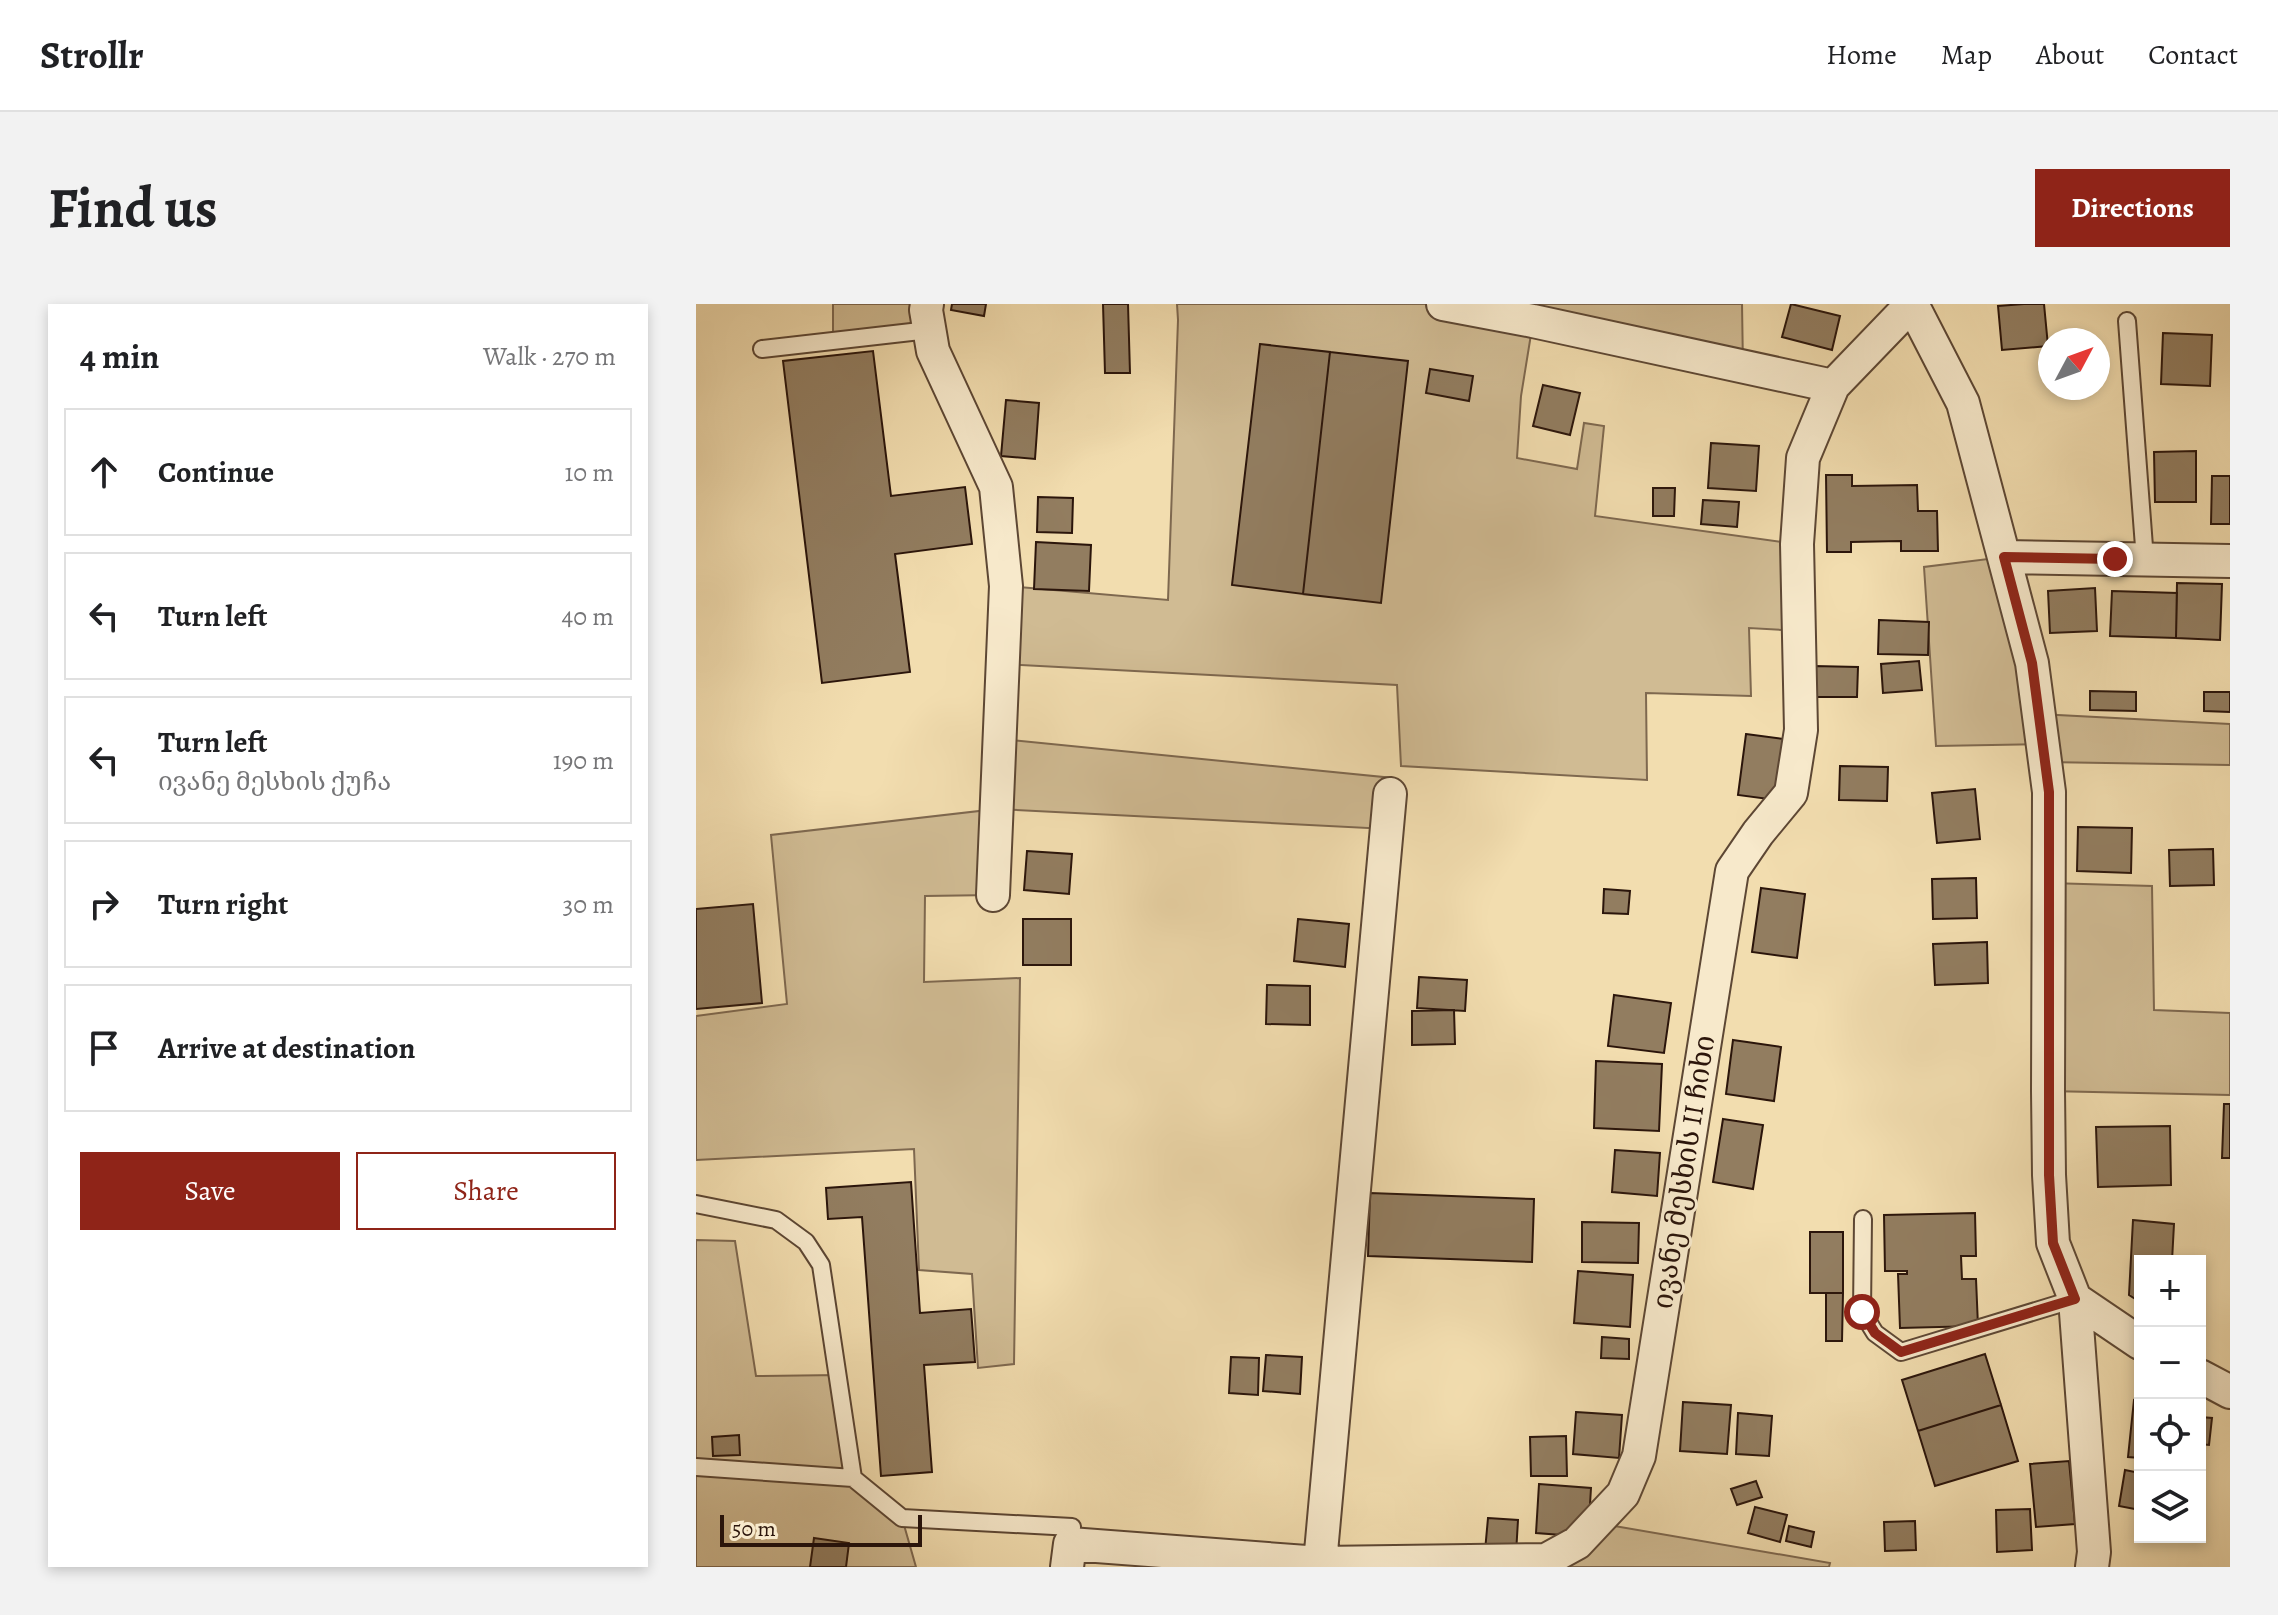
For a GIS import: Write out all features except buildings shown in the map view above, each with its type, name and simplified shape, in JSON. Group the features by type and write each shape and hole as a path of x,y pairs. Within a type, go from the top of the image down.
{"street":[{"path":"1443,304 1833,386"},
{"path":"1912,304 1963,403 2032,663 2049,792 2049,1175 2053,1243 2075,1299 2087,1562"},
{"name":"ივანე მესხის II ჩიხი","path":"1068,1556 1320,1563 1464,1564 1546,1560 1577,1543 1623,1494 1639,1456 1732,871 1791,793 1801,730 1797,544 1803,458 1833,386 1912,304"},
{"path":"928,317 933,351 996,487 1006,586 993,895"},
{"path":"2004,557 2230,561"},
{"path":"1320,1563 1390,794"},
{"path":"2075,1299 2134,1339"},
{"path":"2206,1379 2230,1392"}],"lane":[{"path":"762,349 928,317"},
{"path":"2127,321 2145,560"},
{"path":"696,1204 776,1220 806,1242 821,1265 853,1478"},
{"path":"1863,1219 1862,1312 1875,1333 1901,1352 2075,1299"},
{"path":"696,1467 853,1478 902,1518 1072,1527 1068,1556"}],"shaded area":[{"path":"833,304 927,304 929,330 833,341"},
{"path":"1177,304 1742,304 1743,367 1533,322 1521,396 1517,458 1577,469 1584,423 1604,426 1595,516 1797,544 1799,631 1749,628 1751,696 1646,693 1647,780 1401,766 1397,685 1003,664 1006,586 1168,600"},
{"path":"2004,557 2039,714 2230,724 2230,765 2045,762 2042,744 1936,746 1924,567"},
{"path":"1000,739 1393,778 1387,829 997,809 993,895 925,896 924,982 1020,978 1014,1364 978,1368 972,1274 919,1270 914,1149 696,1160 696,1016 787,1004 771,835 996,809"},
{"path":"2049,883 2152,886 2154,1010 2230,1013 2230,1095 2048,1091"},
{"path":"696,1240 735,1241 756,1376 838,1375 853,1478 902,1518 916,1567 696,1567"},
{"path":"1597,1523 1830,1563 1829,1567 1464,1567 1546,1560"}],"route":[{"path":"1862,1312 1875,1333 1901,1352 2075,1299 2053,1243 2049,1175 2049,792 2032,663 2004,557 2115,559"}]}
